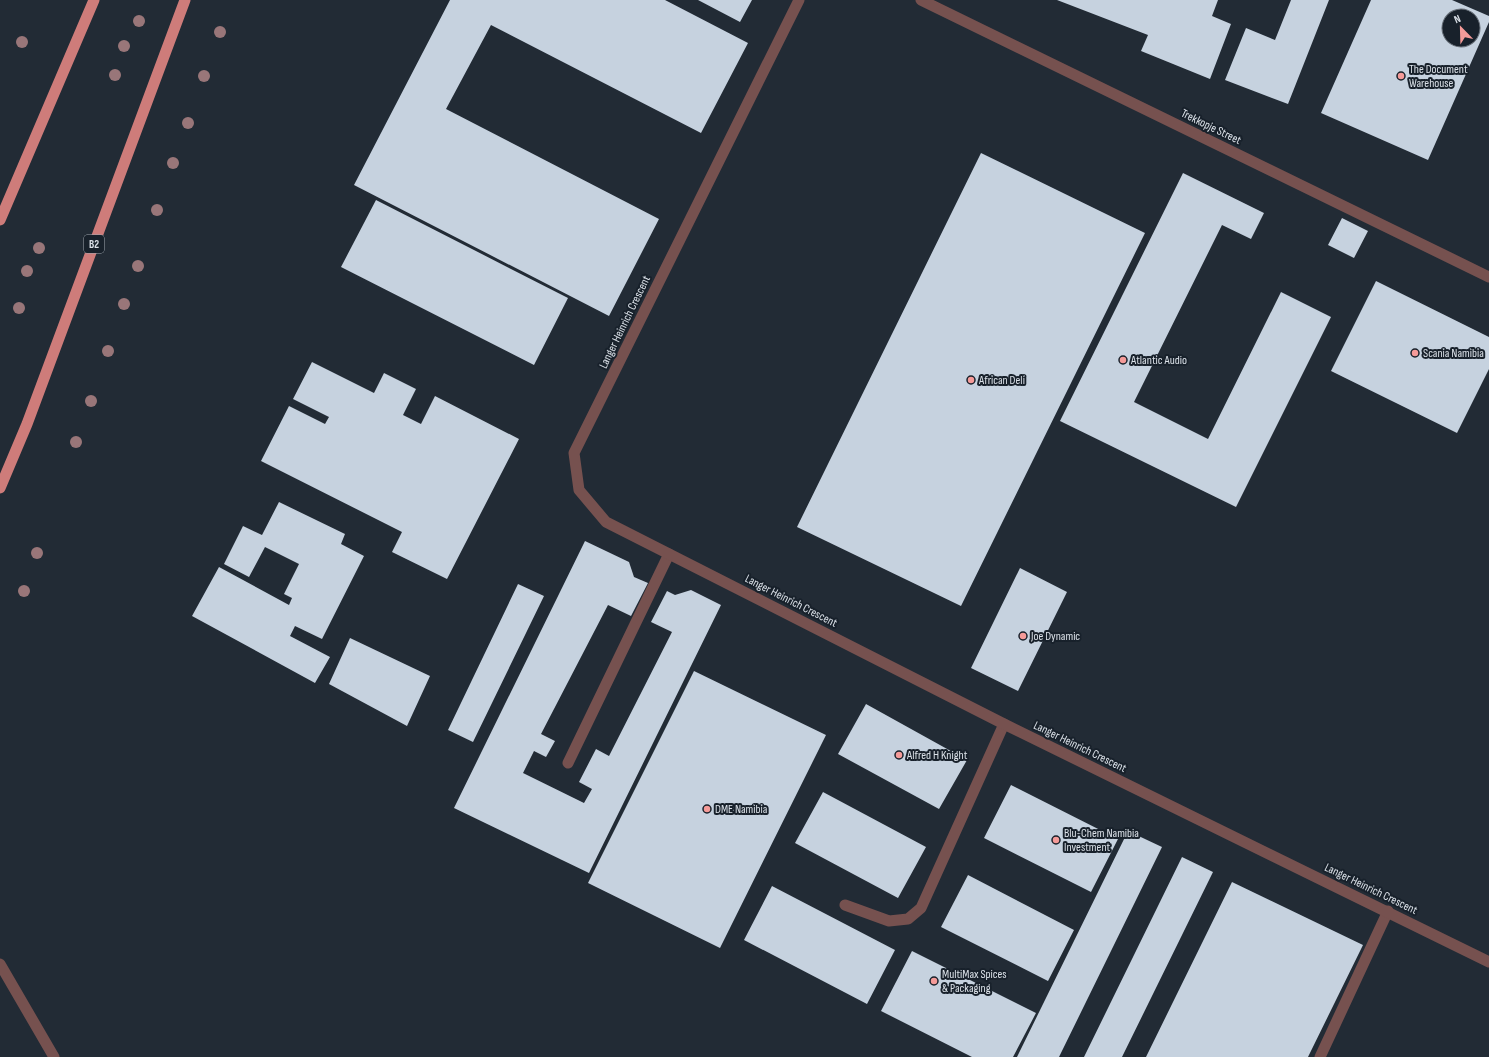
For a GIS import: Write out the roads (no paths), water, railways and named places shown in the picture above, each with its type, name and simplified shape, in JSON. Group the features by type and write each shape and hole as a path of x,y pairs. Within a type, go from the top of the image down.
{"highway":[{"path":"0,220 94,0"},
{"name":"B2","path":"0,488 27,424 185,0"}],"street":[{"name":"Langer Heinrich Crescent","path":"799,0 574,453 579,490 606,522 1004,724 1489,962"},
{"name":"Trekkopje Street","path":"921,0 1489,277"},
{"path":"568,763 669,554"},
{"path":"845,905 889,921 908,919 921,908 1004,724"},
{"path":"1320,1057 1388,912"},
{"path":"0,964 54,1057"}],"place":[{"name":"The Document Warehouse","path":"1401,76"},
{"name":"Scania Namibia","path":"1415,353"},
{"name":"Atlantic Audio","path":"1123,360"},
{"name":"African Deli","path":"971,380"},
{"name":"Joe Dynamic","path":"1023,636"},
{"name":"Alfred H Knight","path":"899,755"},
{"name":"DME Namibia","path":"707,809"},
{"name":"Blu-Chem Namibia Investment","path":"1056,840"},
{"name":"MultiMax Spices & Packaging","path":"934,981"}]}
